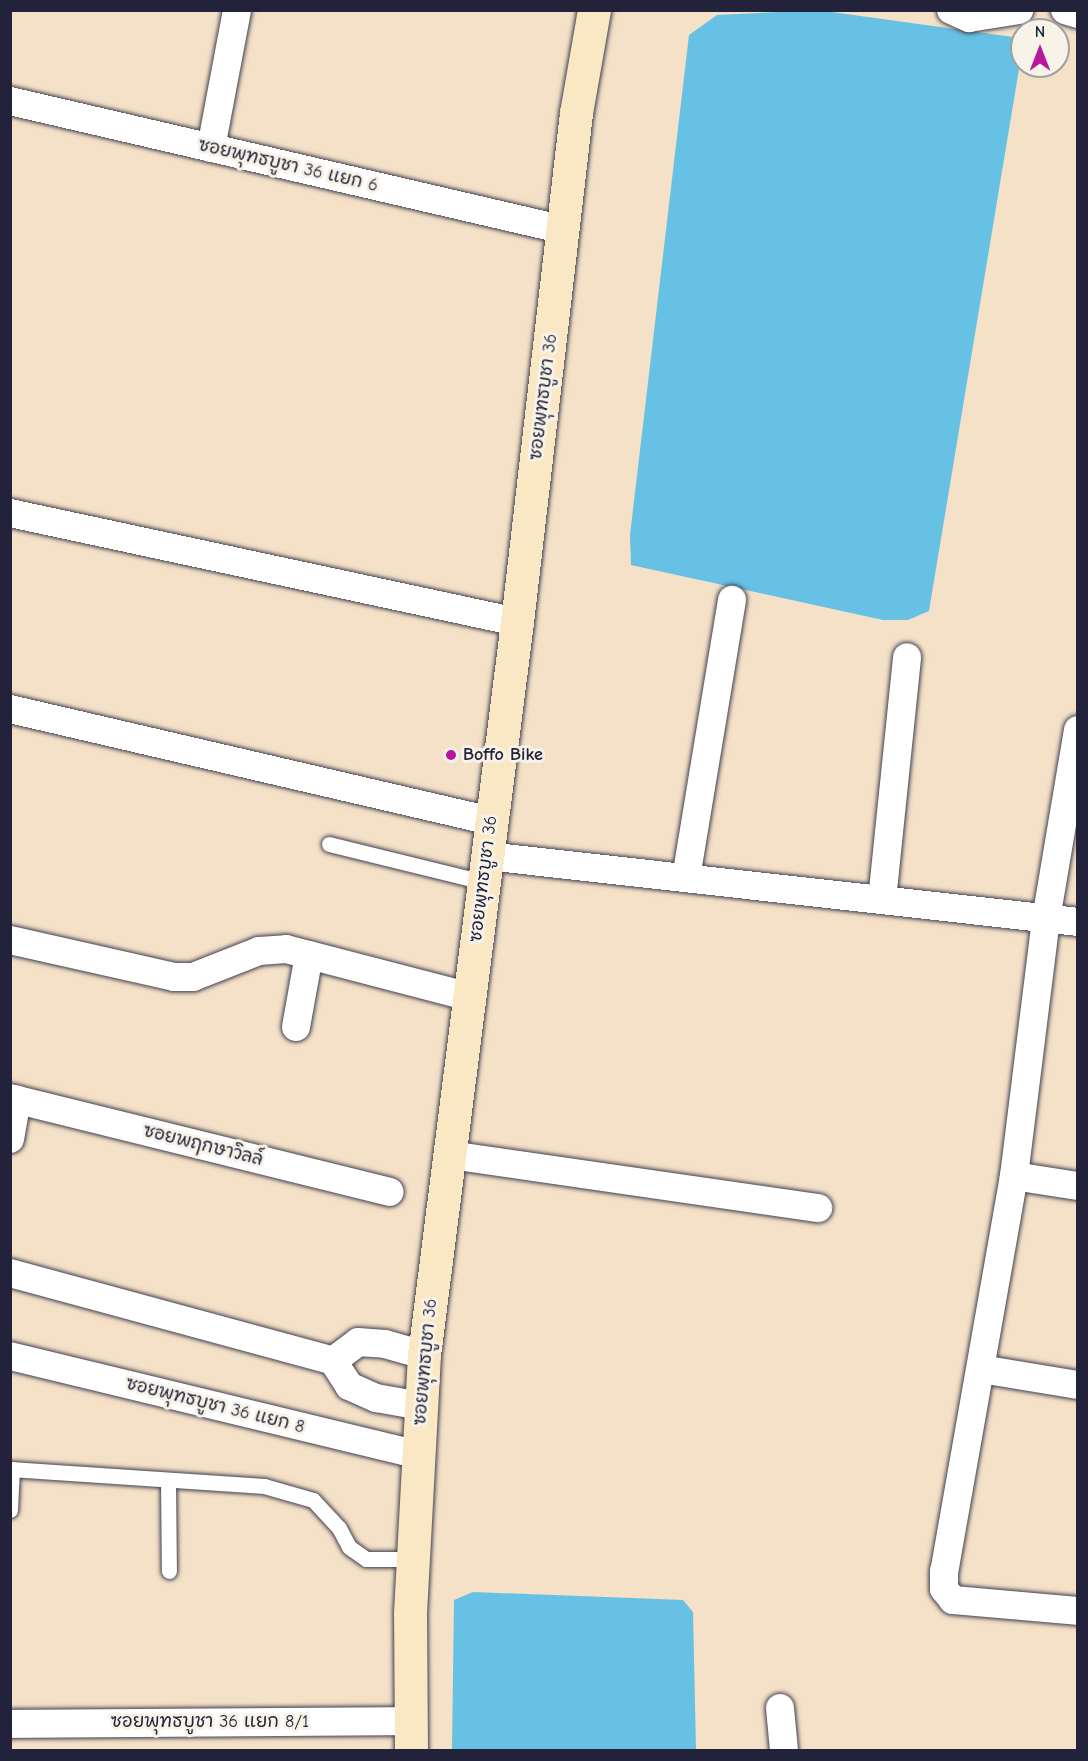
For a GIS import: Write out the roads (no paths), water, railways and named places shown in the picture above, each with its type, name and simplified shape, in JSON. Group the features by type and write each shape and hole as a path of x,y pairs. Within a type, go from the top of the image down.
{"street":[{"path":"211,148 237,10"},
{"name":"ซอยพุทธบูชา 36","path":"410,1736 412,1559 424,1355 565,230 576,113 594,10"},
{"path":"951,10 969,18 1019,10"},
{"path":"1065,10 1077,14"},
{"name":"ซอยพุทธบูชา 36 แยก 6","path":"10,101 565,230"},
{"path":"10,513 517,622"},
{"path":"686,878 732,600"},
{"path":"882,900 907,657"},
{"path":"10,709 492,821"},
{"path":"1077,730 1047,919 1014,1176 944,1589 953,1600 1077,1611"},
{"path":"486,869 686,878 1077,922"},
{"path":"10,940 174,977 193,977 259,951 286,949 470,997"},
{"path":"296,1028 309,956"},
{"name":"ซอยพฤกษาวิลล์","path":"10,1139 14,1099 390,1192"},
{"path":"450,1155 818,1208"},
{"path":"1014,1176 1077,1186"},
{"path":"10,1273 333,1361 349,1386 376,1398 421,1407"},
{"path":"333,1361 358,1342 385,1344 424,1355"},
{"name":"ซอยพุทธบูชา 36 แยก 8","path":"10,1356 419,1455"},
{"path":"981,1369 1077,1385"},
{"path":"780,1708 784,1750"},
{"name":"ซอยพุทธบูชา 36 แยก 8/1","path":"10,1724 410,1736"}],"lane":[{"path":"329,844 486,869"},
{"path":"10,1510 11,1469 264,1486 313,1500 339,1528 349,1547 366,1559 412,1559"},
{"path":"168,1481 169,1572"}],"water":[{"path":"817,10 1010,37 1010,78 1018,78 929,611 908,620 883,620 631,565 630,535 689,35 717,15"},
{"path":"473,1592 683,1600 693,1612 696,1750 452,1750 454,1600"}],"place":[{"name":"Boffo Bike","path":"451,755"}]}
